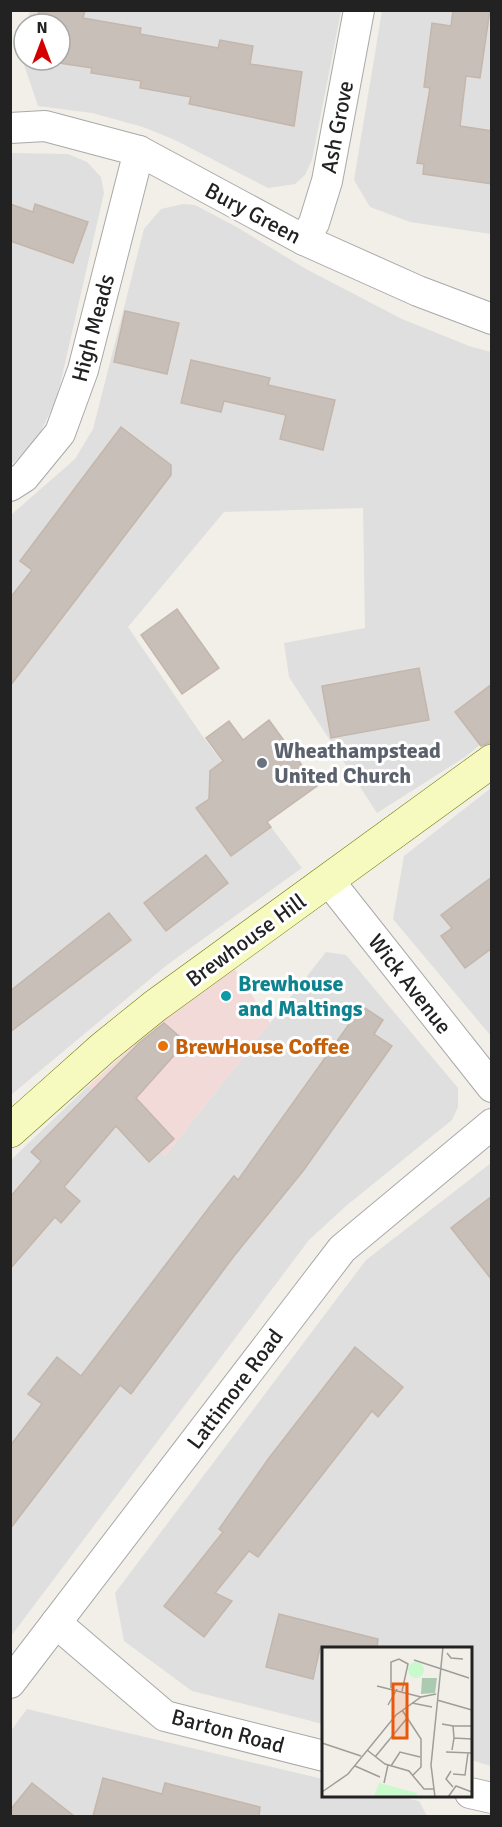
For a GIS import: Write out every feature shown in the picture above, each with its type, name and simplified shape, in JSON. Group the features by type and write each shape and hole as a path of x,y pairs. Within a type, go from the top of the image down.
{"street":[{"name":"Ash Grove","path":"304,240 314,223 327,181 359,10"},
{"name":"Bury Green","path":"10,128 45,126 139,151 304,240 418,291 492,319"},
{"name":"High Meads","path":"10,486 24,477 60,433 83,370 139,151"},
{"name":"Brewhouse Hill","path":"10,1131 103,1048 155,1006 492,761"},
{"name":"Wick Avenue","path":"329,881 492,1087"},
{"name":"Lattimore Road","path":"10,1683 342,1250 492,1124"},
{"name":"Barton Road","path":"56,1623 165,1716 322,1755"},
{"path":"472,1793 492,1798"}],"shaded area":[{"path":"341,11 312,160 305,175 295,184 268,188 175,140 143,127 92,113 38,106 26,72 72,72 72,12 30,12"},
{"path":"382,11 491,11 491,234 410,222 370,207 354,180"},
{"path":"11,153 68,154 87,162 101,177 104,193 57,398 40,433 22,455 11,464"},
{"path":"183,204 195,205 235,226 306,269 402,319 469,346 491,352 491,736 465,757 377,813 289,677 284,643 365,628 363,508 224,512 128,627 201,734 302,868 167,965 11,1095 11,515 75,459 93,429 144,229 161,209"},
{"path":"491,788 491,1036 393,919 404,856"},
{"path":"326,952 346,955 458,1088 458,1107 452,1120 346,1206 309,1240 11,1636 11,1160 88,1086 165,1156"},
{"path":"234,968 270,1023 165,1156 88,1086 173,1010"},
{"path":"491,1163 491,1766 472,1760 472,1647 322,1647 322,1724 192,1691 124,1641 115,1593 366,1260"},
{"path":"27,1709 322,1779 322,1797 399,1797 419,1801 427,1816 11,1816 10,1732"}],"building":[{"path":"39,10 85,10 83,18 141,28 140,34 218,48 220,40 253,46 250,64 302,72 294,126 189,104 191,97 140,88 141,81 91,73 92,68 72,65 72,12 39,12"},
{"path":"453,10 490,10 480,78 466,76 460,126 492,131 492,184 423,174 424,164 417,163 430,88 424,87 432,23 451,26"},
{"path":"10,204 33,212 35,204 88,222 73,263 10,241"},
{"path":"125,311 179,323 167,374 114,362"},
{"path":"191,360 270,378 268,385 335,400 323,450 280,439 286,415 224,401 221,412 181,403"},
{"path":"121,427 171,465 171,475 10,686 10,598 32,570 20,561"},
{"path":"177,609 219,668 182,694 141,635"},
{"path":"419,668 429,720 331,738 322,686"},
{"path":"492,684 492,742 481,746 455,712"},
{"name":"Wheathampstead United Church","path":"269,720 317,786 267,822 271,827 231,856 196,808 209,799 210,771 223,761 206,738 229,721 243,740"},
{"path":"206,855 228,883 166,931 144,903"},
{"path":"492,877 492,948 465,968 441,936 452,928 441,915"},
{"path":"109,913 131,940 10,1032 10,991"},
{"path":"362,1006 383,1020 374,1034 392,1046 303,1171 234,1256 131,1394 120,1385 10,1529 10,1446 42,1404 28,1394 57,1357 81,1376 234,1176 238,1180"},
{"path":"164,1023 186,1042 136,1098 174,1139 149,1162 116,1126 64,1187 80,1201 61,1223 55,1217 10,1269 10,1197 41,1161 31,1152 139,1043"},
{"path":"492,1196 492,1280 451,1228"},
{"path":"355,1347 403,1387 378,1417 372,1411 258,1557 249,1551 215,1593 232,1601 204,1637 164,1606 223,1532 219,1529 269,1458"},
{"path":"279,1614 378,1639 377,1647 320,1648 313,1679 266,1667"},
{"path":"103,1778 162,1794 165,1783 260,1807 259,1816 93,1816"},
{"path":"32,1783 74,1816 10,1816 10,1810"}],"place":[{"name":"Wheathampstead United Church","path":"262,763"},
{"name":"Brewhouse and Maltings","path":"226,996"},
{"name":"BrewHouse Coffee","path":"163,1046"}]}
